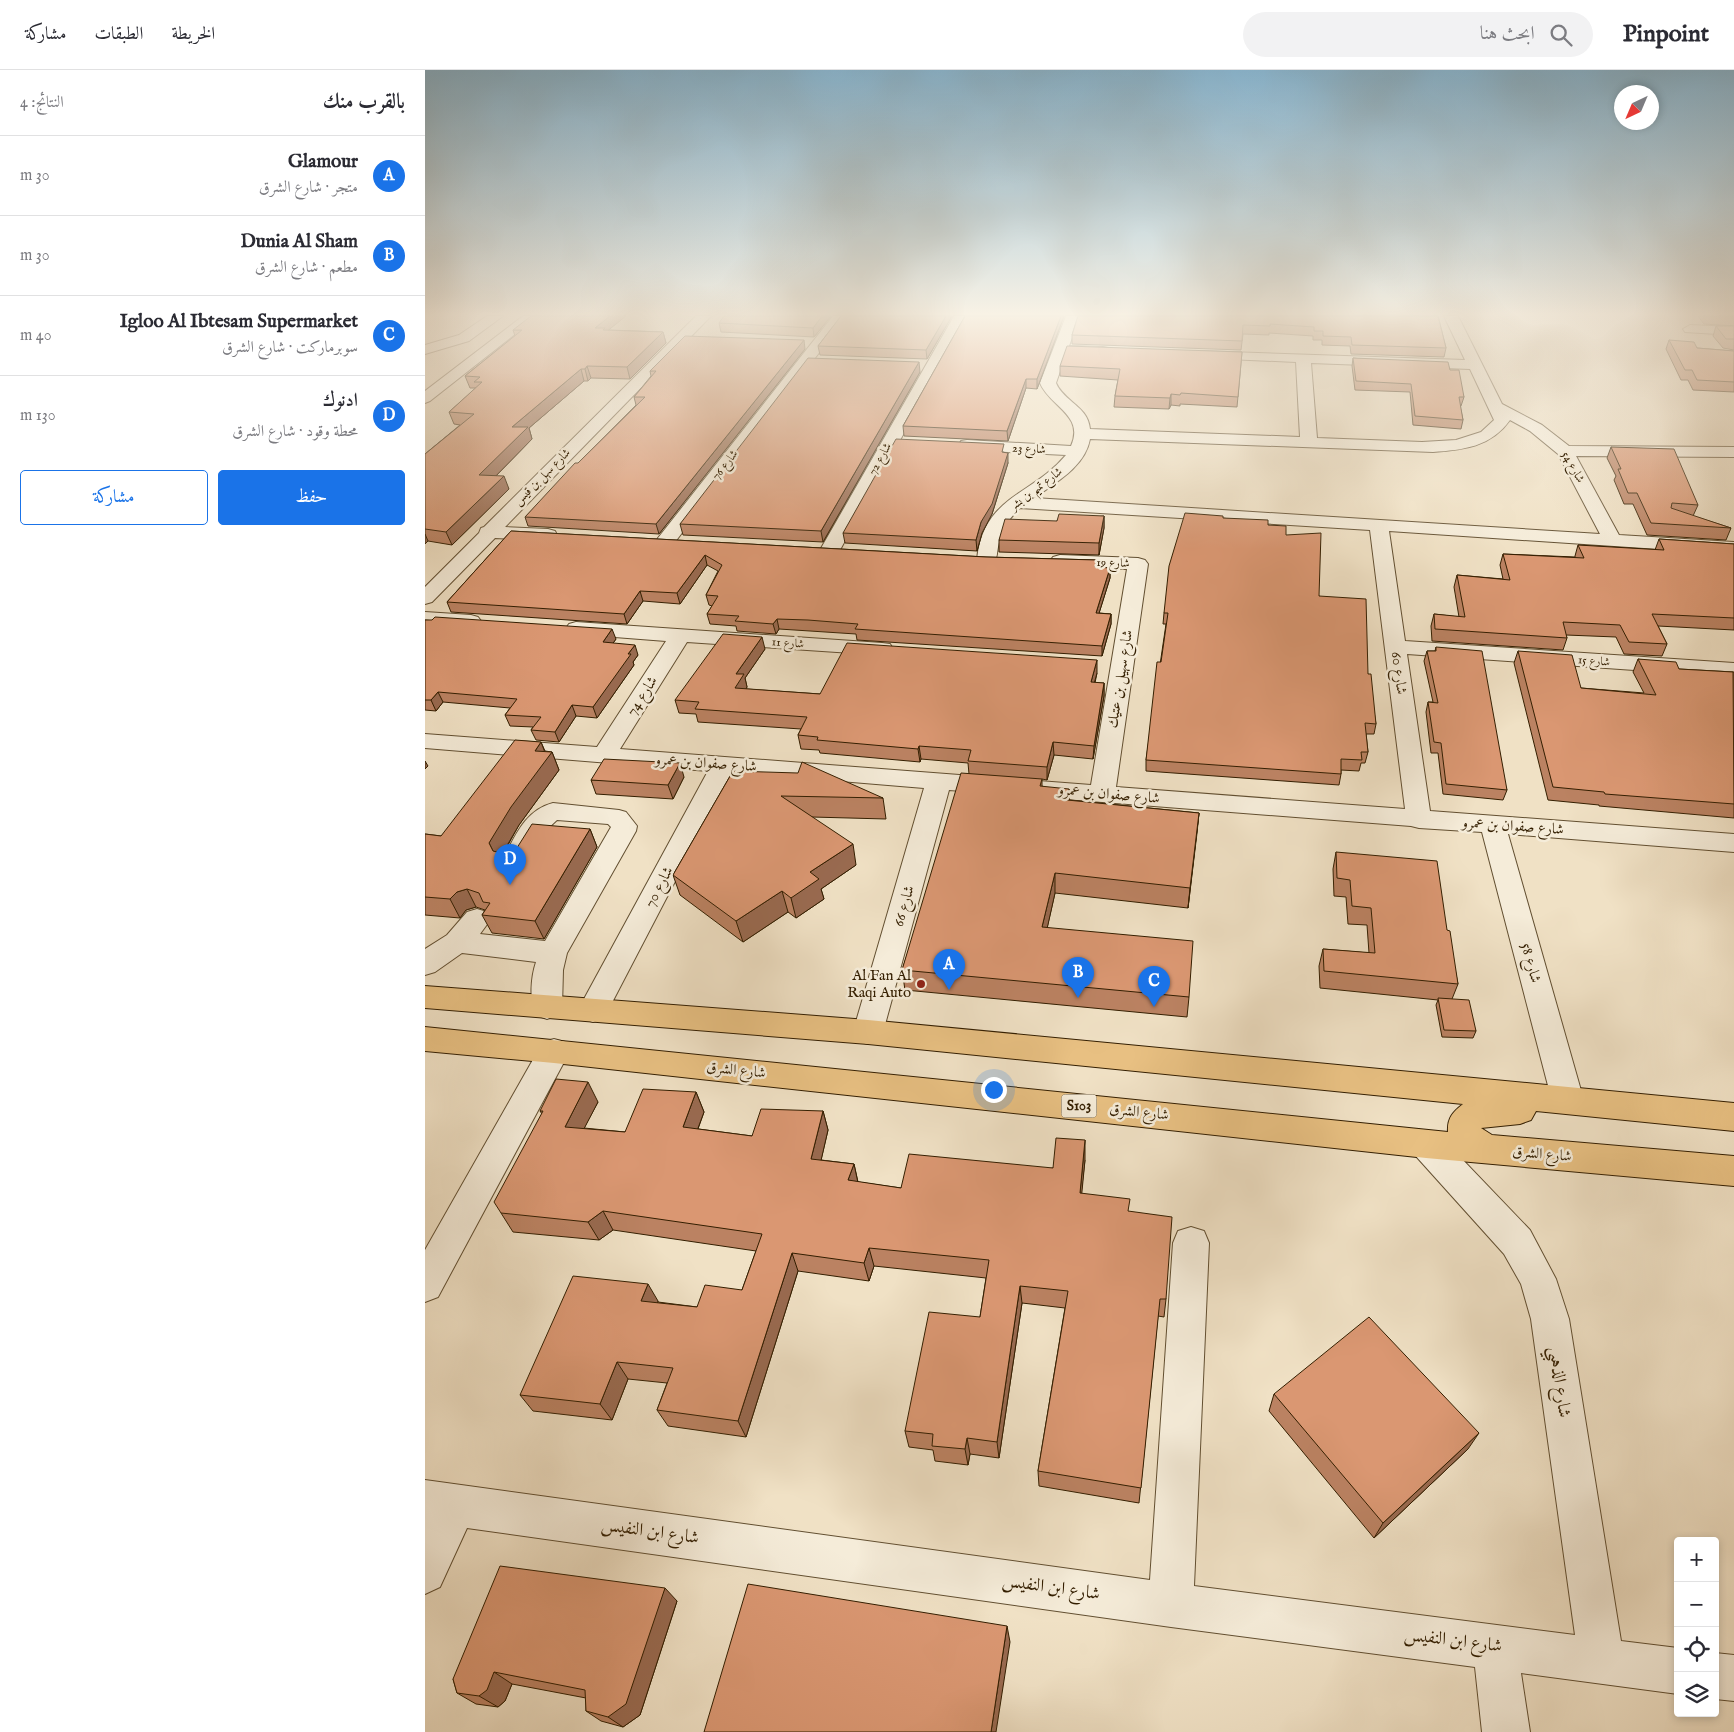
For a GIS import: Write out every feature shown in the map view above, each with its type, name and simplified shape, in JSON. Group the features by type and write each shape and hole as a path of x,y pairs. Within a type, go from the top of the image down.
{"main road":[{"path":"425,996 868,1032 1734,1117"},
{"name":"شارع الشرق","path":"425,1039 554,1051 1426,1144 1734,1171"},
{"path":"1487,1149 1465,1133 1464,1123 1475,1113 1492,1110 1519,1110 1568,1101"}],"street":[{"name":"شارع سهل بن قيس","path":"425,598 432,583 488,532 626,394"},
{"name":"شارع 76","path":"665,542 780,394"},
{"name":"شارع 72","path":"830,550 917,394"},
{"path":"1056,394 1079,416 1083,434 1422,447 1453,446 1478,440 1495,431 1502,420 1490,394"},
{"path":"1306,394 1309,443"},
{"name":"شارع 54","path":"1497,408 1536,428 1565,450 1612,539"},
{"name":"شارع تميم بن بشر","path":"967,558 996,560 991,534 1006,512 1016,502 1057,474 1068,464 1077,451 1083,434"},
{"path":"890,442 910,443"},
{"name":"شارع 23","path":"949,445 1077,451"},
{"path":"1565,450 1734,452"},
{"path":"1016,502 1734,548"},
{"name":"شارع 60","path":"1379,526 1419,820"},
{"path":"488,532 567,536"},
{"path":"645,541 684,543"},
{"path":"811,549 850,551"},
{"name":"شارع 19","path":"1043,561 1138,564"},
{"name":"شارع سهيل بن عتيك","path":"1102,794 1112,665 1138,564"},
{"path":"425,618 494,622"},
{"name":"شارع 11","path":"553,627 906,651"},
{"name":"شارع 74","path":"603,756 681,636"},
{"name":"شارع 15","path":"1395,647 1734,670"},
{"name":"شارع صفوان بن عمرو","path":"425,741 939,780 1419,820 1734,843"},
{"name":"شارع 70","path":"593,1010 724,764"},
{"name":"شارع 66","path":"868,1032 939,780"},
{"path":"513,862 537,822 553,811 610,816 622,821 624,826 623,831 553,953 548,970 547,1006"},
{"name":"شارع 58","path":"1493,825 1568,1101"},
{"path":"425,964 457,942 477,919"},
{"path":"457,942 553,953"},
{"path":"425,1285 554,1051"},
{"name":"شارع الذهبي","path":"1426,1144 1517,1242 1538,1279 1550,1319 1601,1661"},
{"path":"1171,1605 1191,1242"},
{"path":"425,1572 441,1503"},
{"name":"شارع ابن النفيس","path":"441,1503 1171,1605 1674,1670"},
{"path":"1495,1647 1506,1732"},
{"path":"1719,1676 1734,1678"}],"building":[{"path":"469,394 552,394 512,427 528,427 479,475 504,476 446,532 425,529 425,454 474,414 449,412"},
{"path":"637,394 761,394 656,524 525,517 575,463 578,463 645,397 634,397"},
{"path":"781,394 901,394 821,531 680,524"},
{"path":"921,394 1021,394 1007,431 903,426"},
{"path":"1115,394 1181,394 1171,394 1170,398 1115,396"},
{"path":"1189,394 1238,394 1238,397"},
{"path":"1412,394 1463,394 1464,397 1459,397 1463,420 1415,416"},
{"path":"896,439 1004,444 1002,452 1008,453 992,504 981,522 976,540 843,533"},
{"path":"1611,447 1674,449 1698,505 1672,503 1671,508 1731,528 1651,523 1637,493 1628,493 1618,469 1621,469"},
{"path":"1185,513 1223,516 1223,518 1268,520 1268,525 1286,526 1286,535 1321,533 1319,596 1366,599 1368,674 1371,674 1376,724 1365,723 1368,752 1361,752 1362,760 1341,759 1341,774 1146,760 1157,662 1161,662 1168,613 1164,613 1169,566"},
{"path":"1059,514 1104,516 1099,543 999,540 1005,519 1057,521"},
{"path":"511,531 986,557 1097,560 1095,567 1110,568 1096,613 1111,614 1102,646 855,629 858,624 808,620 777,619 773,624 735,621 739,616 707,614 718,596 706,595 722,565 705,555 677,593 640,591 624,614 447,602"},
{"path":"1659,539 1734,544 1734,618 1652,614 1667,644 1629,642 1620,625 1563,622 1567,638 1435,629 1434,614 1465,617 1457,575 1510,580 1503,554 1584,558 1578,545 1664,550"},
{"path":"435,617 612,629 603,642 635,645 628,654 631,654 593,707 572,705 555,732 531,730 541,717 505,715 517,699 438,692 431,700 425,700 425,620 432,620"},
{"path":"723,634 762,637 736,674 744,674 735,688 820,694 847,643 1097,660 1091,682 1104,683 1094,746 1053,742 1047,767 968,761 971,750 919,746 918,749 817,740 818,737 798,735 807,717 695,709 699,702 675,700"},
{"path":"1436,647 1482,651 1507,790 1446,784 1441,743 1434,742 1428,702 1438,703 1427,651 1436,651"},
{"path":"1518,651 1572,655 1581,688 1656,695 1638,659 1676,662 1679,669 1733,672 1734,804 1605,794 1604,792 1553,787"},
{"path":"515,740 541,742 535,751 552,752 511,807 489,843 493,851 505,854 515,851 532,824 590,829 535,921 482,915 490,903 483,902 479,893 467,889 457,892 450,899 425,897 425,834 441,836"},
{"path":"604,759 680,763 668,785 591,780"},
{"path":"802,762 883,798 781,796 853,844 810,872 819,879 791,898 782,891 736,921 673,875 733,771 798,773"},
{"path":"961,773 1042,779 1040,786 1069,789 1067,800 1199,813 1190,888 1055,873 1042,927 1193,941 1189,997 902,970"},
{"path":"1336,852 1437,861 1447,930 1450,931 1458,984 1324,971 1323,949 1375,953 1371,908 1352,906 1350,880 1337,878"},
{"path":"1438,998 1469,1000 1476,1031 1444,1030"},
{"path":"556,1079 588,1082 565,1127 625,1132 643,1089 696,1092 683,1127 752,1136 761,1109 823,1111 811,1159 854,1164 848,1180 901,1188 909,1154 1053,1168 1056,1138 1085,1140 1080,1193 1130,1199 1128,1211 1172,1217 1166,1299 1160,1299 1141,1488 1038,1471 1068,1291 1020,1286 997,1442 967,1438 965,1449 932,1446 933,1434 905,1431 929,1312 980,1317 989,1260 869,1248 864,1263 792,1253 738,1421 657,1410 673,1368 617,1362 600,1404 520,1395 573,1276 648,1284 641,1301 697,1307 705,1285 742,1290 762,1234 603,1211 588,1222 501,1213 494,1202 543,1111 540,1111"},
{"path":"1369,1317 1479,1433 1383,1523 1274,1394"},
{"path":"500,1566 665,1588 626,1704 608,1717 586,1711 585,1690 494,1672 487,1690 479,1696 457,1693 453,1679"},
{"path":"748,1584 1007,1626 991,1732 704,1732"}],"place":[{"name":"ادنوك","path":"510,885"},
{"name":"Al Fan Al Raqi Auto","path":"921,984"},
{"name":"Glamour","path":"949,990"},
{"name":"Dunia Al Sham","path":"1078,998"},
{"name":"Igloo Al Ibtesam Supermarket","path":"1154,1007"}]}
